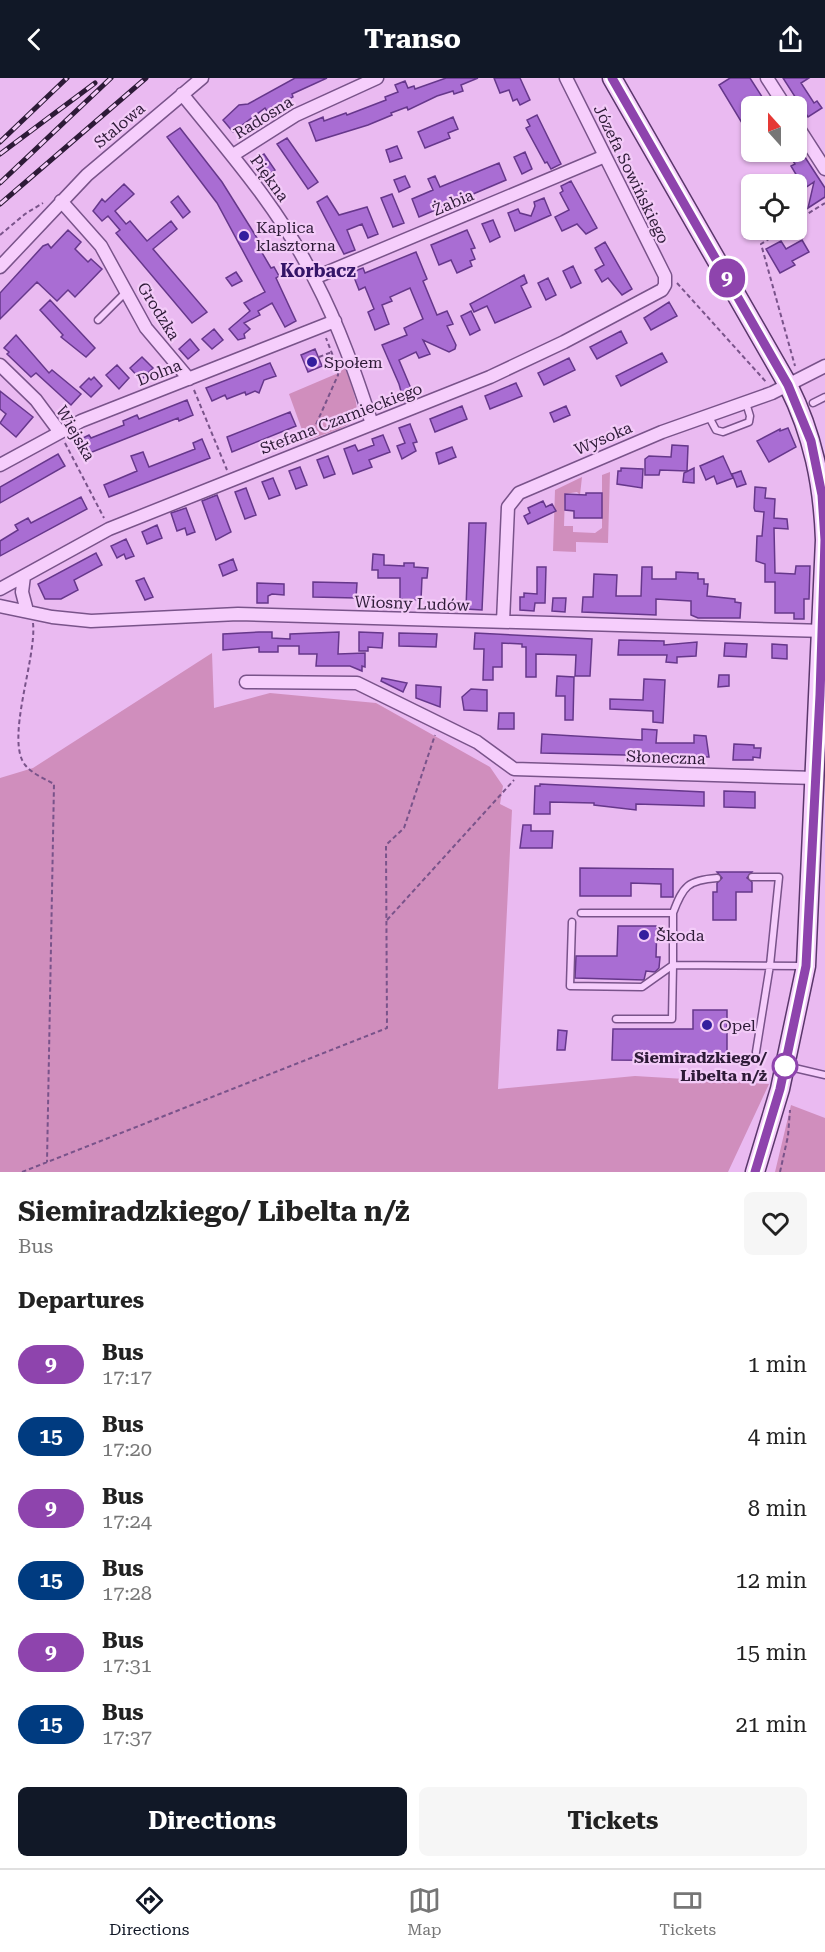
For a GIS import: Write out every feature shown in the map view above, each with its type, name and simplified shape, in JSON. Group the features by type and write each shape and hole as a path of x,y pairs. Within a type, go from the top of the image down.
{"main road":[{"path":"612,78 785,382 808,431 820,481 825,540 823,631 806,966 786,1065 769,1133 755,1172"}],"street":[{"name":"Stalowa","path":"0,267 87,175 202,78"},
{"name":"Radosna","path":"233,155 296,115 377,78"},
{"name":"Józefa Sowińskiego","path":"566,78 665,276 665,285"},
{"path":"766,78 778,96"},
{"name":"Piękna","path":"182,94 233,155 274,211 314,278 335,321 372,424"},
{"path":"807,141 825,169"},
{"name":"Żabia","path":"314,278 605,156"},
{"name":"Grodzka","path":"61,201 101,246 157,343 189,379"},
{"name":"Stefana Czarnieckiego","path":"0,589 109,529 231,478 480,381 564,342 659,292 665,285"},
{"name":"Dolna","path":"0,465 59,431 335,321"},
{"name":"Wiejska","path":"0,365 36,400 59,431"},
{"name":"Wysoka","path":"503,622 507,514 514,497 528,488 612,452 746,402 785,382 825,366"},
{"path":"24,576 22,592 29,612"},
{"name":"Wiosny Ludów","path":"0,606 91,621 238,614 823,631"},
{"path":"246,682 357,683 477,742 514,774"},
{"name":"Słoneczna","path":"514,774 816,778"}],"lane":[{"path":"98,320 126,292"},
{"path":"813,403 825,397"},
{"path":"708,415 719,432 744,425 750,416 746,402"},
{"path":"752,877 779,877 770,965 756,1052"},
{"path":"616,1019 672,1019 673,913 680,895 687,886 702,879 717,878"},
{"path":"581,913 673,913"},
{"path":"572,922 570,986 642,987 673,965 806,966"},
{"path":"786,1065 825,1075"}],"path":[{"path":"0,235 40,204 61,201"},
{"path":"807,214 825,203"},
{"path":"767,240 761,244 785,382"},
{"path":"665,285 672,282 680,284 785,382"},
{"path":"313,447 310,438 338,375 322,327"},
{"path":"319,357 332,352"},
{"path":"189,379 231,478"},
{"name":"Wiejska","path":"59,431 109,529"},
{"path":"29,612 33,627 30,661 18,726 19,755 26,767 54,784 47,1162"},
{"path":"22,1172 387,1028 386,845 404,828 438,723"},
{"path":"387,920 514,774"},
{"path":"780,1172 788,1136 790,1106"}],"shaded area":[{"path":"345,368 356,401 357,411 354,419 338,429 306,441 289,394"},
{"path":"610,472 608,543 576,542 576,552 553,551 555,490 582,477 580,495 577,492 565,494 564,526 573,526 573,532 595,533 602,528 602,475"},
{"path":"212,653 214,708 270,693 376,703 490,767 503,786 500,804 512,810 498,1089 635,1076 769,1084 728,1172 0,1172 0,778 33,768"},
{"path":"791,1105 825,1118 825,1172 775,1172"}],"building":[{"path":"295,78 327,78 292,94 293,97 267,111 265,108 233,132 223,120 239,105 248,104"},
{"path":"446,78 478,78 461,85 463,91 454,94 453,91 437,96 408,110 407,107 391,113 392,115 368,125 316,141 309,123 323,117 324,121 346,113 347,115 386,100 385,97 398,92 395,85 405,81 408,88 414,86 415,89"},
{"path":"494,78 520,78 530,100 520,105 517,99 513,101 509,90 500,93"},
{"path":"730,78 750,78 762,96 741,96 741,121 719,85"},
{"path":"783,78 809,78 801,83 814,103 817,101 822,108 808,117 807,96 795,96"},
{"path":"537,115 561,164 551,169 547,162 545,163 526,128 530,126 527,120"},
{"path":"453,117 458,129 448,133 450,138 425,148 418,132"},
{"path":"180,128 222,182 264,249 261,251 271,268 274,267 279,276 276,278 296,321 285,327 272,303 258,311 260,315 244,323 250,329 244,334 245,338 238,340 229,329 250,311 244,303 265,292 217,203 167,137"},
{"path":"287,138 318,182 308,189 277,144"},
{"path":"397,146 402,158 390,162 386,150"},
{"path":"525,152 532,169 522,174 514,157"},
{"path":"264,154 275,170 266,176 255,160"},
{"path":"807,160 825,188 825,197 808,208 814,182 807,187 807,174 796,174 791,166 795,164 794,162"},
{"path":"499,163 506,180 419,217 412,199 433,190 428,179 435,176 440,187"},
{"path":"405,176 410,187 399,192 394,180"},
{"path":"571,181 597,228 586,234 577,224 562,231 555,217 569,210 560,193 563,191 561,186"},
{"path":"124,184 134,194 115,211 126,224 130,221 147,241 171,221 177,229 153,249 207,312 192,323 116,233 120,230 108,216 102,221 93,211 102,199 105,202"},
{"path":"392,194 404,223 393,227 381,198"},
{"path":"178,196 190,212 183,218 171,202"},
{"path":"327,196 339,215 367,207 378,234 368,238 362,224 347,230 355,250 344,254 317,202"},
{"path":"544,198 551,215 515,231 508,213 518,209 520,213 531,216 535,206 534,202"},
{"path":"493,220 500,237 490,242 482,224"},
{"path":"68,230 81,242 75,249 88,262 91,259 102,269 75,297 68,290 57,301 37,282 0,319 0,293 43,246 48,244 51,248"},
{"path":"467,230 475,248 471,249 475,259 470,261 472,266 457,273 451,260 439,265 431,245"},
{"path":"802,240 809,252 792,261 795,265 780,273 766,249 781,241 786,249"},
{"path":"605,242 632,289 622,295 608,278 602,282 595,270 604,265 595,248"},
{"path":"416,252 427,279 423,281 437,315 447,311 453,324 447,326 456,345 455,349 449,352 423,340 430,354 419,358 416,352 399,360 415,398 404,402 399,384 382,345 407,335 404,328 423,319 410,288 390,297 392,301 382,305 389,324 375,330 368,312 374,309 365,287 359,290 352,272 363,268 365,273"},
{"path":"573,266 581,283 571,288 563,271"},
{"path":"236,272 242,281 232,286 226,278"},
{"path":"524,275 527,283 521,286 531,307 495,323 487,306 474,312 470,304"},
{"path":"548,278 556,295 546,300 538,283"},
{"path":"50,300 95,348 86,357 61,337 63,335 40,310"},
{"path":"669,302 677,316 651,330 644,318"},
{"path":"471,311 480,330 470,335 461,316"},
{"path":"214,329 223,340 212,349 202,339"},
{"path":"621,331 627,343 597,359 590,347"},
{"path":"16,335 49,373 52,370 81,394 71,405 36,373 31,377 7,354 9,352 4,348"},
{"path":"190,339 199,350 188,359 179,349"},
{"name":"Społem","path":"315,349 322,366 308,372 301,355"},
{"path":"662,353 667,362 621,386 616,376"},
{"path":"142,357 153,368 141,380 130,368"},
{"path":"569,358 575,370 544,385 538,373"},
{"path":"270,363 276,376 264,380 259,393 255,391 246,395 245,392 227,399 225,395 212,401 206,388"},
{"path":"117,365 129,378 119,389 106,375"},
{"path":"94,377 102,386 91,397 80,387 89,378 91,380"},
{"path":"516,383 522,396 490,409 485,396"},
{"path":"0,391 33,417 16,437 0,423 6,414 0,409"},
{"path":"187,400 193,415 179,421 178,418 82,456 77,444 80,443 79,440 89,435 91,438 124,425 123,421 137,415 139,419"},
{"path":"462,406 467,419 435,432 430,419"},
{"path":"566,406 570,415 554,422 550,413"},
{"path":"290,412 296,426 232,452 227,437"},
{"path":"410,424 417,442 413,443 416,451 402,459 397,446 405,443 399,428"},
{"path":"788,428 796,447 769,462 757,441 780,429 780,431"},
{"path":"383,435 390,452 369,460 372,467 353,474 344,449 355,445 358,451 374,445 372,439"},
{"path":"202,439 210,458 109,497 104,485 137,471 131,456 143,452 149,467 195,449 193,443"},
{"path":"672,445 688,446 687,471 660,470 659,475 645,475 645,459 649,456 671,457"},
{"path":"452,447 456,457 439,464 436,453"},
{"path":"58,454 65,466 0,503 0,487"},
{"path":"328,456 335,474 324,478 317,460"},
{"path":"723,456 733,478 717,484 714,476 706,480 700,466"},
{"path":"300,467 307,485 296,489 289,471"},
{"path":"621,468 643,469 642,488 617,484 618,471 621,471"},
{"path":"694,468 694,483 683,482 684,473"},
{"path":"741,471 746,484 737,487 732,474"},
{"path":"273,478 280,495 269,499 262,482"},
{"path":"755,487 766,488 765,498 775,499 774,518 787,519 788,529 774,528 775,573 795,574 796,566 810,566 809,599 804,599 804,619 794,619 794,613 775,613 775,582 765,582 765,564 756,561 757,536 762,536 764,512 755,511"},
{"path":"246,488 256,515 245,519 235,492"},
{"path":"586,493 602,493 602,518 574,518 574,511 565,510 565,494 586,495"},
{"path":"217,495 231,532 216,540 202,501"},
{"path":"81,497 87,509 0,556 0,541 18,530 15,525 28,518 31,523"},
{"path":"543,501 546,507 552,504 556,511 528,524 524,516 530,513 528,508"},
{"path":"186,508 195,532 187,535 185,528 177,531 171,513"},
{"path":"469,523 486,523 482,610 466,609"},
{"path":"157,525 162,538 147,544 142,532"},
{"path":"126,539 134,556 126,559 124,554 117,558 111,546"},
{"path":"96,553 102,565 74,580 78,590 61,599 45,599 38,584"},
{"path":"373,554 384,555 384,565 404,566 404,563 414,563 414,567 428,568 427,578 422,578 421,600 400,599 400,578 378,578 378,570 372,570"},
{"path":"233,559 237,570 223,576 219,565"},
{"path":"537,567 546,567 545,603 535,603 534,611 520,610 520,597 524,597 524,593 537,594"},
{"path":"642,567 652,567 652,579 676,579 676,572 698,573 698,579 704,579 704,584 708,584 707,596 735,599 735,602 741,603 740,618 698,618 691,615 691,601 656,599 656,615 582,612 583,597 593,597 594,574 617,575 616,596 641,596"},
{"path":"144,578 153,597 145,600 136,581"},
{"path":"313,582 357,583 356,598 313,597"},
{"path":"257,583 284,584 284,595 272,594 268,596 268,603 257,603"},
{"path":"553,598 566,598 565,612 552,611"},
{"path":"272,632 272,638 290,639 290,634 339,632 338,654 365,653 365,667 362,666 362,671 350,666 316,666 317,654 299,654 299,646 278,646 278,652 259,652 259,647 223,650 223,634"},
{"path":"359,632 383,633 382,648 368,647 368,651 359,651"},
{"path":"399,633 437,634 436,647 399,646"},
{"path":"475,633 592,639 590,676 575,676 576,655 536,654 536,677 526,677 526,647 522,647 522,644 502,643 502,667 493,667 493,680 483,680 484,649 474,649"},
{"path":"619,640 664,641 664,645 697,642 696,656 677,657 677,663 666,662 667,655 618,655"},
{"path":"725,643 747,644 746,657 724,656"},
{"path":"772,644 787,645 787,659 772,658"},
{"path":"719,675 729,675 729,686 718,687"},
{"path":"557,676 574,677 573,720 565,720 565,696 556,696"},
{"path":"382,678 407,683 403,692 381,681"},
{"path":"644,679 665,680 663,723 653,722 653,711 610,709 610,699 643,700"},
{"path":"416,685 441,687 440,707 416,698"},
{"path":"471,689 487,690 487,711 464,710 462,697"},
{"path":"499,713 514,713 514,729 498,729"},
{"path":"642,729 657,730 656,743 694,743 694,735 706,736 709,757 541,753 542,734 642,740"},
{"path":"734,744 754,745 754,748 761,748 760,758 733,760"},
{"path":"540,784 704,792 704,806 636,804 636,810 594,805 594,803 550,802 550,814 534,814 535,786 540,786"},
{"path":"724,791 755,792 755,808 724,807"},
{"path":"523,825 531,825 531,831 553,831 552,848 520,848"},
{"path":"580,868 673,869 673,897 661,897 661,884 631,883 631,896 580,896"},
{"path":"717,872 752,872 747,878 752,882 752,892 736,892 736,920 713,920 713,892 717,892 717,883 722,878"},
{"path":"618,926 657,926 656,957 660,957 659,968 655,972 646,971 644,980 575,978 576,956 617,956"},
{"path":"693,1010 727,1010 727,1061 612,1060 613,1029 693,1029"},
{"path":"558,1030 567,1031 565,1050 557,1050"}],"railway":[{"path":"0,142 67,78"},
{"path":"0,183 111,78"},
{"path":"0,204 146,78"},
{"path":"0,154 95,83"}],"bus line":[{"name":"9","path":"612,78 799,406 817,461 822,495 825,540 820,695 806,966 780,1089 769,1133 755,1172"}],"place":[{"name":"Kaplica klasztorna","path":"244,236"},
{"name":"Społem","path":"312,362"},
{"name":"Škoda","path":"644,935"},
{"name":"Opel","path":"707,1025"},
{"name":"Siemiradzkiego/ Libelta n/ż","path":"785,1066"}],"district":[{"name":"Korbacz","path":"318,271"}]}
